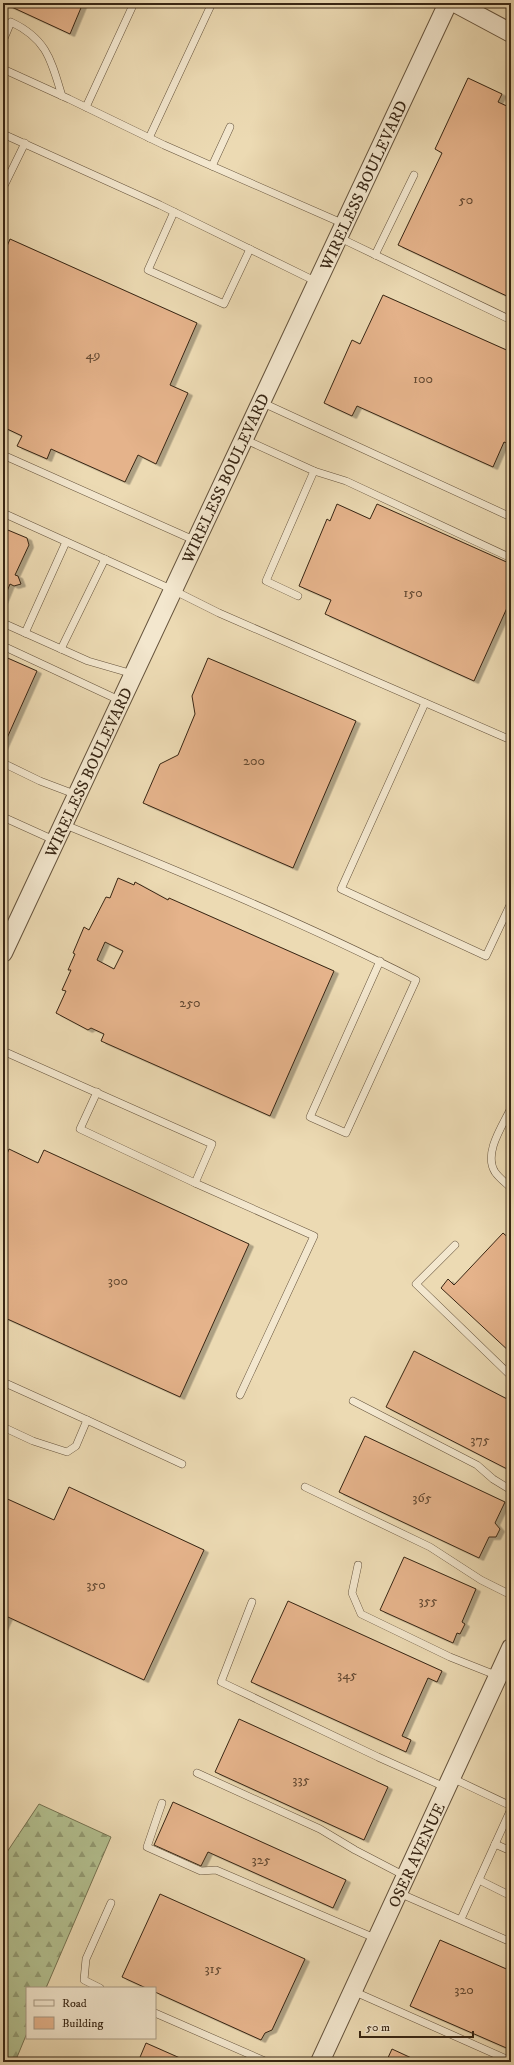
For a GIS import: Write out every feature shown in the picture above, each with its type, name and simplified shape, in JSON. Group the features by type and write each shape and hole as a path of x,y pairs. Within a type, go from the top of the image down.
{"street":[{"name":"WIRELESS BOULEVARD","path":"3,953 448,3"},
{"path":"455,3 511,33"},
{"name":"OSER AVENUE","path":"320,2062 407,1877 511,1648"}],"lane":[{"path":"86,107 134,3"},
{"path":"149,138 212,3"},
{"path":"4,19 26,29 41,44 51,62 62,96"},
{"path":"3,41 11,22"},
{"path":"3,69 212,166 341,231 375,255 511,320"},
{"path":"212,166 230,127"},
{"path":"3,134 174,212 318,282"},
{"path":"3,188 25,143"},
{"path":"375,255 414,175"},
{"path":"174,212 148,270 224,304 250,249"},
{"path":"261,402 511,517"},
{"path":"244,439 314,471 346,481 511,558"},
{"path":"3,455 196,541"},
{"path":"298,596 266,581 314,471"},
{"path":"3,513 173,590 219,613 511,740"},
{"path":"25,633 66,542"},
{"path":"61,649 105,559"},
{"path":"3,623 88,661 134,674"},
{"path":"3,646 121,702"},
{"path":"425,703 341,889 486,956 511,903"},
{"path":"3,764 40,781 77,795"},
{"path":"3,817 56,841"},
{"path":"63,824 191,876 380,961 416,980 346,1133 310,1117 380,961"},
{"path":"3,1051 212,1144 195,1183"},
{"path":"97,1092 80,1129 195,1183 314,1236 240,1395"},
{"path":"511,1108 494,1145 491,1163 495,1173 511,1188"},
{"path":"455,1245 416,1284 511,1376"},
{"path":"3,1382 182,1464"},
{"path":"353,1401 477,1465 493,1479 511,1490"},
{"path":"3,1427 33,1441 67,1452 76,1446 87,1420"},
{"path":"306,1487 430,1547 481,1580 511,1595"},
{"path":"358,1565 352,1594 361,1614 450,1657 498,1676"},
{"path":"252,1602 221,1682 378,1757 511,1806"},
{"path":"197,1773 320,1829 355,1850 407,1877"},
{"path":"162,1803 147,1847 201,1871 216,1870 377,1939"},
{"path":"461,1919 511,1809"},
{"path":"495,1844 511,1851"},
{"path":"479,1880 511,1896"},
{"path":"399,1893 511,1942"},
{"path":"98,1987 84,1980 86,1959 111,1903"},
{"path":"353,1991 511,2062"},
{"path":"156,2013 266,2062"}],"green space":[{"path":"39,1804 111,1837 46,1987 26,1987 26,2035 15,2062 3,2062 3,1858"}],"building":[{"path":"3,3 83,3 70,34"},
{"path":"468,78 502,94 498,102 511,108 511,298 398,245 442,153 435,149"},
{"path":"10,239 197,323 170,385 188,393 156,464 138,455 125,482 51,449 47,459 17,446 22,436 3,427 3,256"},
{"path":"383,295 511,352 511,445 504,442 493,467 357,406 352,416 324,403 352,340 360,344"},
{"path":"337,504 370,519 377,504 511,564 511,599 474,681 325,614 331,600 299,586 327,519 330,521"},
{"path":"3,528 27,538 29,545 15,575 18,576 21,584 14,586 10,584 3,601"},
{"path":"3,656 37,671 3,747"},
{"path":"208,658 356,721 293,868 143,803 160,764 178,755 195,714 192,696"},
{"path":"118,878 134,885 135,882 168,900 169,898 334,971 270,1116 101,1041 104,1034 91,1028 88,1030 56,1013 66,991 62,990 71,970 68,970 75,954 73,953 84,927 89,930 106,897 110,898","holes":["105,942 123,951 114,969 97,960"]},
{"path":"9,1149 38,1163 44,1150 249,1244 180,1397 3,1317 3,1164"},
{"path":"503,1233 511,1240 511,1353 441,1288 448,1279 454,1285"},
{"path":"414,1351 511,1401 511,1471 386,1407"},
{"path":"365,1436 505,1502 495,1523 500,1529 496,1537 489,1537 479,1558 339,1492"},
{"path":"69,1487 204,1550 144,1680 8,1617 3,1628 3,1497 54,1520"},
{"path":"404,1557 476,1589 462,1622 465,1624 460,1634 457,1633 453,1643 380,1610"},
{"path":"288,1601 442,1671 437,1682 428,1678 402,1736 411,1740 406,1752 251,1682"},
{"path":"239,1719 388,1787 364,1840 215,1772"},
{"path":"173,1802 346,1880 333,1908 208,1852 201,1866 154,1845"},
{"path":"160,1894 305,1959 272,2030 265,2033 261,2040 156,1992 156,1987 144,1987 122,1977"},
{"path":"440,1940 511,1971 511,2050 410,2006"},
{"path":"146,2043 189,2062 138,2062"},
{"path":"392,2049 420,2062 386,2062"}]}
